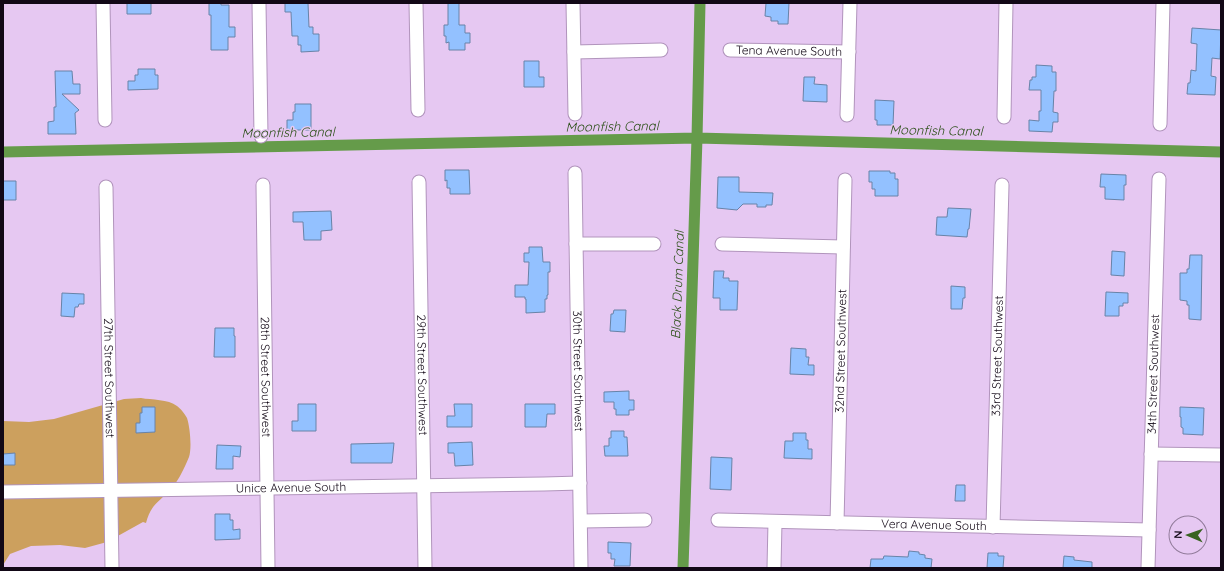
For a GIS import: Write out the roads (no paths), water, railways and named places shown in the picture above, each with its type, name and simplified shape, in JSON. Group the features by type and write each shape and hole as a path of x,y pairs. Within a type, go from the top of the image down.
{"street":[{"path":"103,3 105,120"},
{"path":"259,3 261,136"},
{"path":"416,3 418,110"},
{"path":"573,3 575,114"},
{"path":"847,115 850,3"},
{"path":"1004,117 1006,3"},
{"path":"1160,124 1163,3"},
{"path":"574,52 661,50"},
{"name":"Tena Avenue South","path":"730,50 849,52"},
{"name":"30th Street Southwest","path":"575,173 581,568"},
{"name":"34th Street Southwest","path":"1148,568 1159,179"},
{"name":"32nd Street Southwest","path":"837,523 845,180"},
{"name":"29th Street Southwest","path":"418,182 425,568"},
{"name":"28th Street Southwest","path":"263,185 268,568"},
{"name":"33rd Street Southwest","path":"993,527 1002,185"},
{"name":"27th Street Southwest","path":"106,187 112,568"},
{"path":"576,244 654,244"},
{"path":"722,244 843,247"},
{"path":"1151,454 1221,455"},
{"name":"Unice Avenue South","path":"3,492 580,483"},
{"path":"580,521 645,520"},
{"name":"Vera Avenue South","path":"718,520 1149,530"},
{"path":"774,568 775,522"}],"waterway":[{"name":"Black Drum Canal","path":"683,568 700,3"},
{"name":"Moonfish Canal","path":"3,152 697,138 1221,152"}]}
